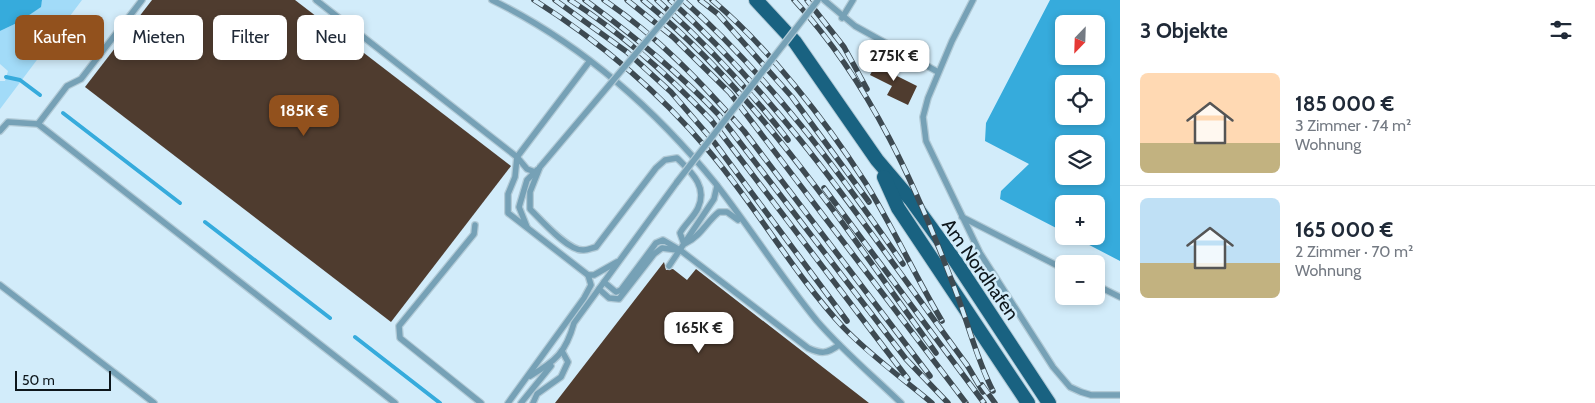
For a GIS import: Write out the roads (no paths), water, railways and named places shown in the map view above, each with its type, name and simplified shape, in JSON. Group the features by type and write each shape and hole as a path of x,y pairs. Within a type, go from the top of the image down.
{"main road":[{"name":"Am Nordhafen","path":"756,0 795,42 877,160 910,200 956,262 1049,403"},
{"name":"Am Nordhafen","path":"877,160 898,208 1028,403"}],"lane":[{"path":"38,124 67,86 81,79 142,0"},
{"path":"316,0 517,157 527,169 535,172"},
{"path":"492,0 514,11 590,62 630,92 681,143 717,186 782,277 839,345 901,403"},
{"path":"528,229 519,207 527,180 681,0"},
{"path":"520,403 569,342 574,322 633,242 818,0"},
{"path":"824,0 842,18 938,72"},
{"path":"842,18 853,0"},
{"path":"973,0 938,72 923,117 926,141 980,253 1053,367 1070,387 1091,395 1120,396"},
{"path":"508,403 584,298 591,285 588,275 508,212 508,194 515,177 517,157 590,62"},
{"path":"0,131 8,122 38,124 395,403"},
{"path":"540,167 530,192 530,210 547,228 572,247 583,251 596,247 656,168 665,160 677,158 696,177 701,191 698,208 685,223 680,233 684,244"},
{"path":"669,266 714,199 717,186"},
{"path":"684,244 699,237 711,218 720,212 727,212 744,224"},
{"path":"962,217 1055,264"},
{"path":"474,225 474,234 399,326 400,338 481,403"},
{"path":"604,282 616,292 621,290 656,243 663,240 680,250 808,348 820,354 830,351 839,345"},
{"path":"599,289 610,298 619,299 654,254 662,248 680,250"},
{"path":"588,275 594,275 605,270 621,259"},
{"path":"0,284 154,403"},
{"path":"1105,290 1120,297"},
{"path":"533,403 537,394 561,377 568,362 562,351"},
{"path":"528,377 554,362"}],"waterway":[{"path":"6,77 20,80 40,95"},
{"path":"63,113 180,203"},
{"path":"205,222 330,318"},
{"path":"355,337 440,403"}],"railway":[{"path":"534,0 582,32 627,68 669,107 726,171 791,262 843,327 875,357 932,403"},
{"path":"555,0 627,52 671,92 714,142 847,321"},
{"path":"570,0 627,41 711,120 908,379"},
{"path":"585,0 655,54 719,115 906,359 948,403"},
{"path":"604,0 661,45 712,95 744,131 930,376"},
{"path":"627,0 673,37 730,93 966,403"},
{"path":"643,0 686,38 764,122 835,213 936,353"},
{"path":"657,0 726,67 788,140"},
{"path":"670,0 713,41 791,128 863,222 967,365 983,392"},
{"path":"683,0 745,60 801,125 828,159 903,264"},
{"path":"700,0 718,14 792,97 869,202"},
{"path":"712,0 775,62 832,134 865,182 942,321"},
{"path":"794,0 846,66 869,101 889,138 925,214 993,391"},
{"path":"807,0 844,47 867,89"},
{"path":"824,188 984,403"},
{"path":"982,385 995,403"}]}
